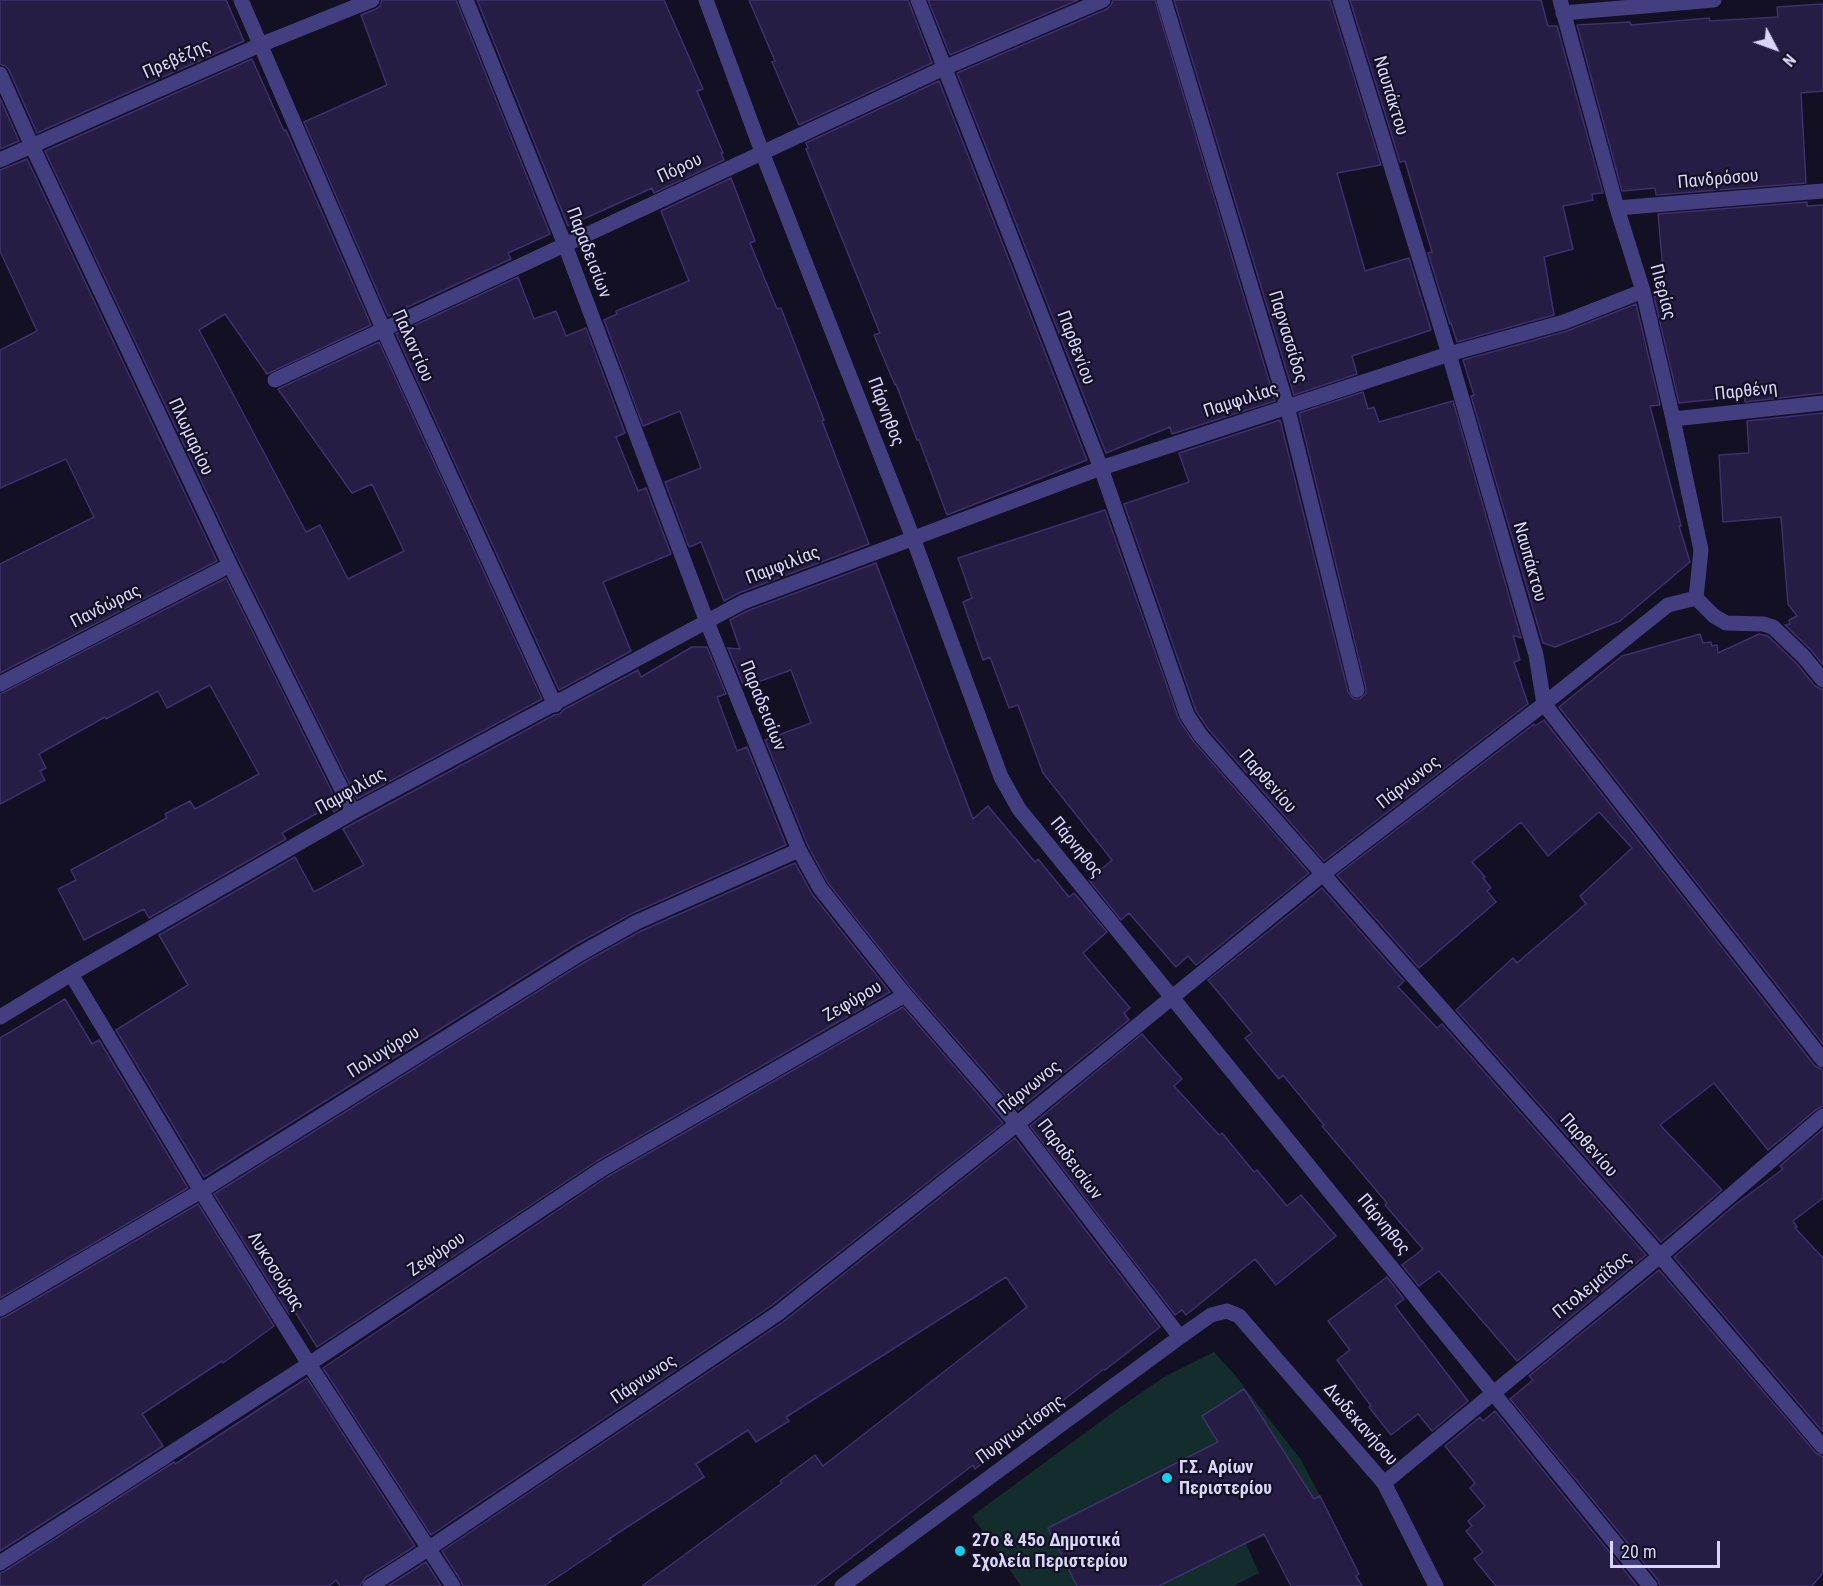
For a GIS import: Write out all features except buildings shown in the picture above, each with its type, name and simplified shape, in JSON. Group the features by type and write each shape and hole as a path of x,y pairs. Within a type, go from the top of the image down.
{"street":[{"name":"Παλαντίου","path":"241,0 384,331 555,705"},
{"name":"Πρεβέζης","path":"0,160 260,45 372,0"},
{"name":"Παραδεισίων","path":"466,0 565,245 707,622 799,850 820,888 905,995 1017,1124 1180,1337"},
{"name":"Πάρνηθος","path":"706,0 762,152 913,538 1001,777 1019,809 1650,1586"},
{"name":"Παρθενίου","path":"918,0 1101,468 1187,715 1201,736 1660,1256 1823,1447"},
{"name":"Πόρου","path":"275,380 944,68 1103,0"},
{"name":"Παρνασσίδος","path":"1164,0 1287,406 1357,690"},
{"name":"Ναυπάκτου","path":"1340,0 1449,354 1536,656 1544,704 1823,1060"},
{"path":"1562,7 1714,0"},
{"name":"Πιερίας","path":"1562,7 1617,208 1643,291 1673,419 1701,550 1696,598"},
{"name":"Πλωμαρίου","path":"0,74 230,566 353,812"},
{"name":"Πανδρόσου","path":"1617,208 1823,190"},
{"name":"Παμφιλίας","path":"0,1017 353,812 743,602 1101,468 1449,354 1564,322 1643,291"},
{"name":"Παρθένη","path":"1673,419 1823,403"},
{"name":"Πανδώρας","path":"0,684 230,566"},
{"path":"1696,598 1714,616 1726,623 1762,624 1773,627 1804,657 1823,680"},
{"name":"Πάρνωνος","path":"370,1586 777,1314 1017,1124 1323,874 1544,704 1668,605 1696,598"},
{"name":"Πολυγύρου","path":"0,1309 201,1191 578,955 637,922 799,850"},
{"name":"Λυκοσούρας","path":"71,974 201,1191 309,1364 453,1586"},
{"name":"Ζεφύρου","path":"0,1563 309,1364 602,1169 905,995"},
{"name":"Πτολεμαΐδος","path":"1384,1483 1660,1256 1823,1116"},
{"name":"Πυργιωτίσσης","path":"842,1586 1180,1337 1211,1315 1227,1311"},
{"name":"Δωδεκανήσου","path":"1227,1311 1239,1317 1384,1483 1436,1586"}],"green space":[{"name":"Γ.Σ. Αρίων Περιστερίου","path":"1214,1352 1301,1460 1320,1496 1261,1526 1265,1536 1246,1544 1259,1573 1234,1586 1021,1586 972,1516 1164,1377"}],"place":[{"name":"Γ.Σ. Αρίων Περιστερίου","path":"1167,1478"},
{"name":"27ο & 45ο Δημοτικά Σχολεία Περιστερίου","path":"960,1551"}]}
